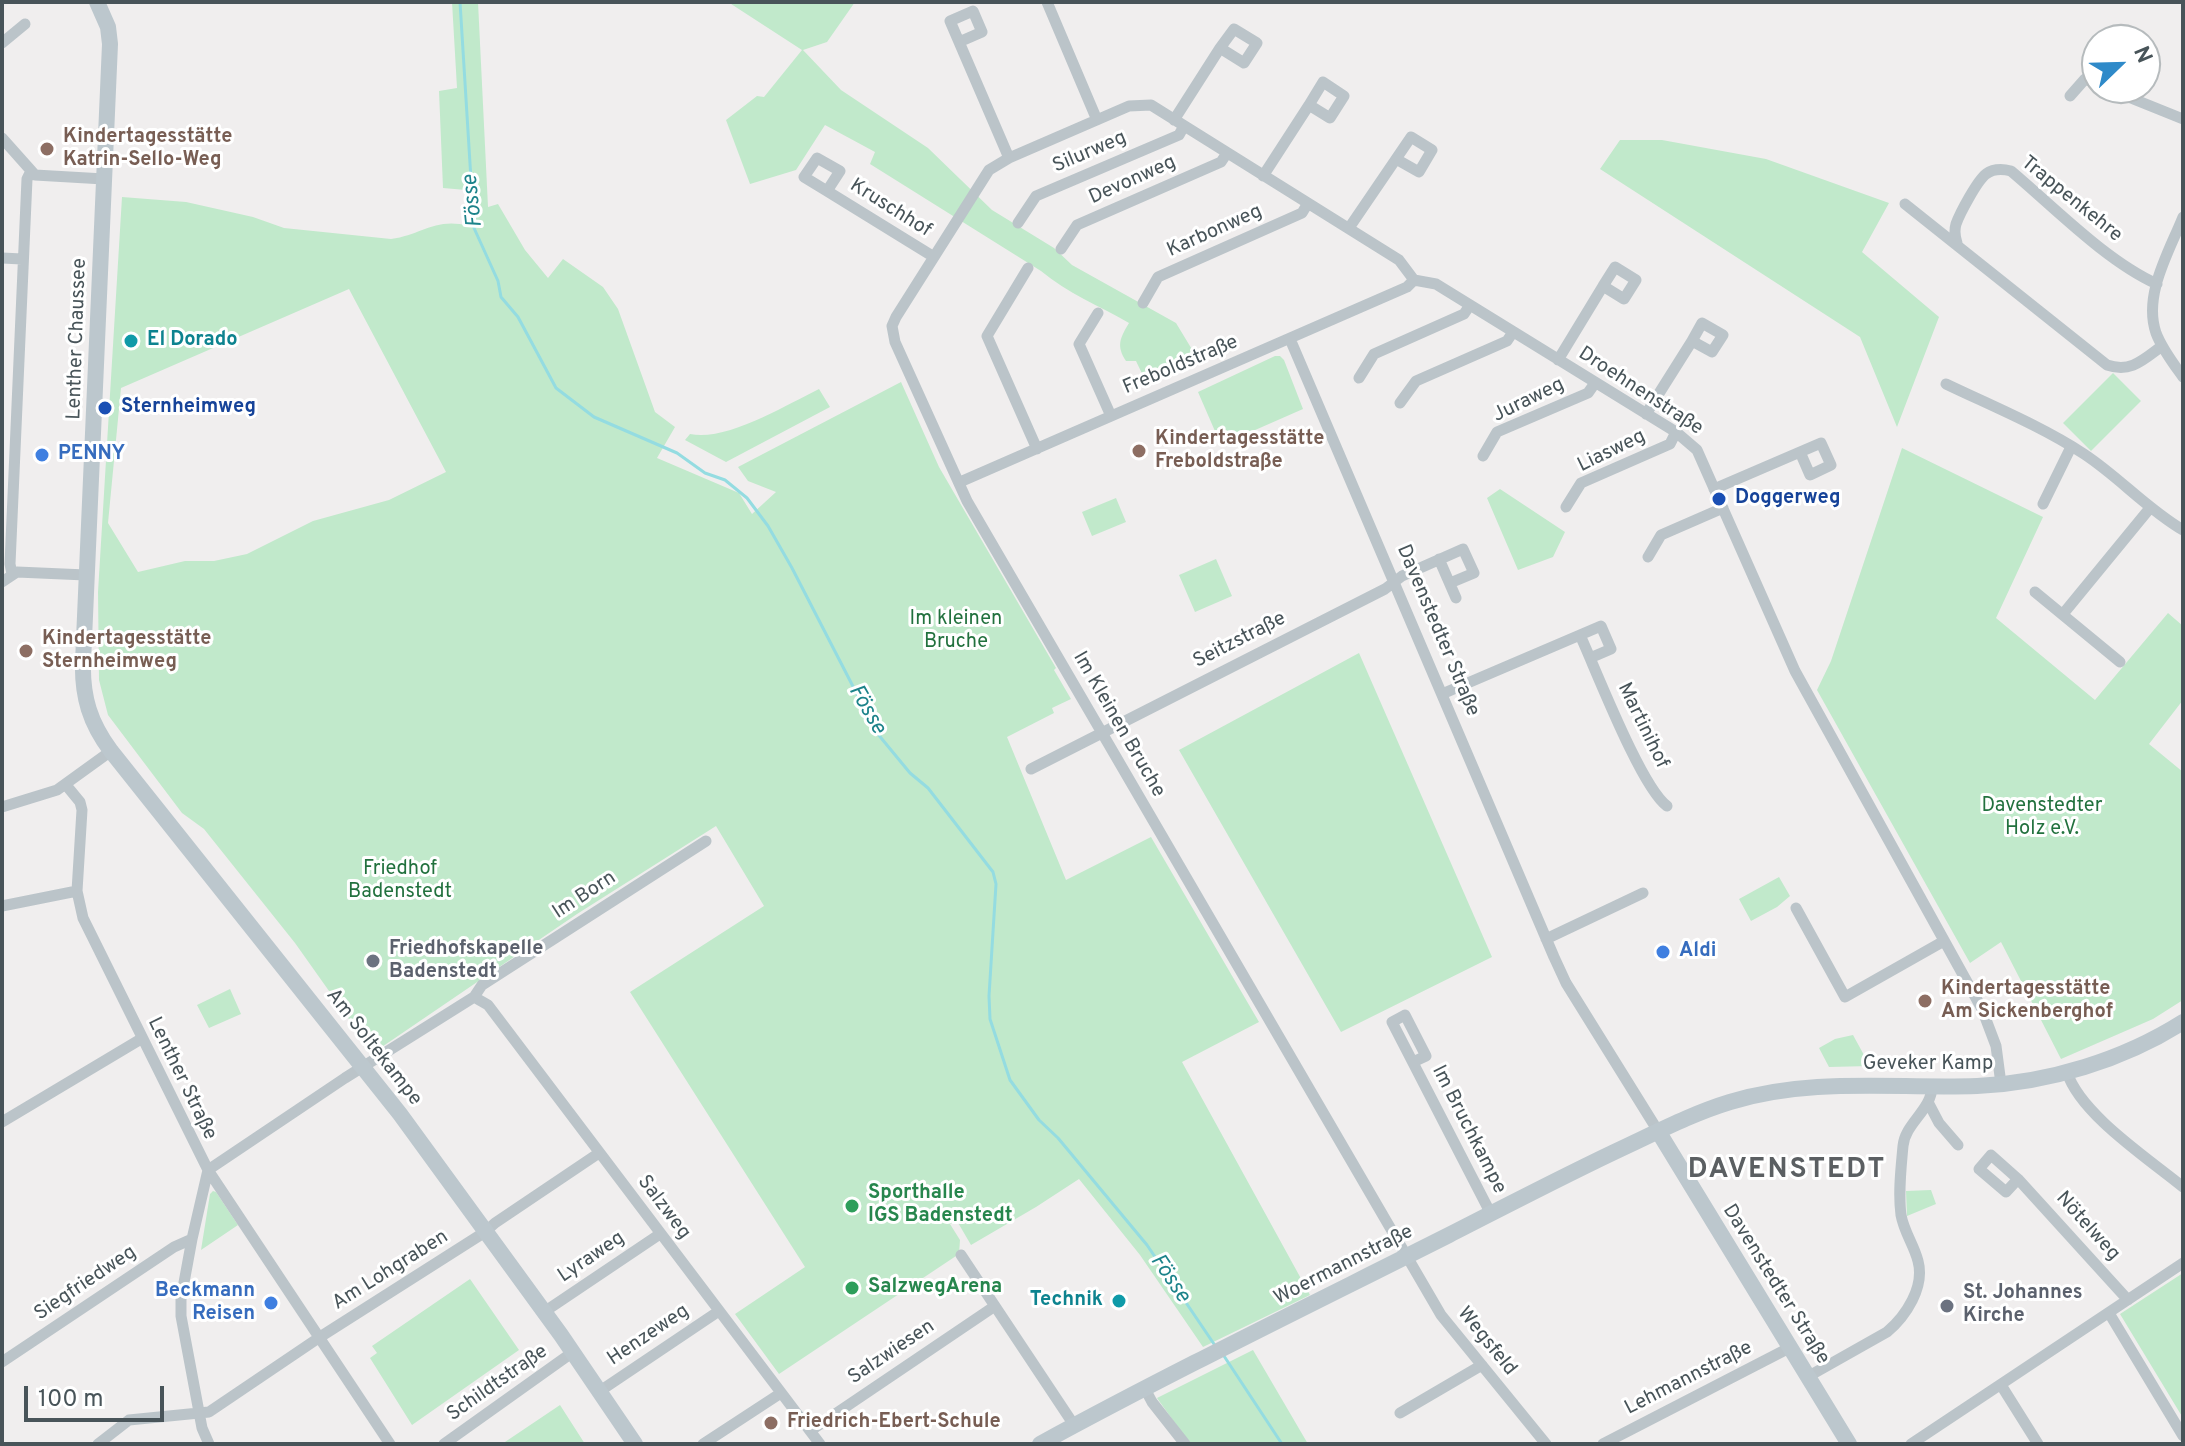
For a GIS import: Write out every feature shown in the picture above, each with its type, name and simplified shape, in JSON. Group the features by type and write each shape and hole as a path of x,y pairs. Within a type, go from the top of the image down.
{"street":[{"name":"Lenther Chaussee","path":"82,679 110,44 108,27 97,2"},
{"path":"1050,3 1097,120"},
{"path":"2,43 25,24"},
{"path":"959,42 1009,158"},
{"path":"1179,123 1220,48"},
{"path":"2070,96 2081,84"},
{"path":"2146,104 2183,119"},
{"name":"Droehnenstraße","path":"968,203 989,170 1009,158 1129,106 1151,105 1399,260 1414,280 1436,284 1676,432 1697,450 1795,671 1991,1028 2001,1084"},
{"path":"1263,176 1309,105"},
{"name":"Silurweg","path":"1018,223 1036,196 1179,135 1179,123"},
{"path":"2,138 30,173 104,179"},
{"name":"Devonweg","path":"1061,249 1077,225 1221,162 1227,153"},
{"path":"1349,228 1396,159"},
{"name":"Trappenkehre","path":"1958,244 1954,233 1956,224 1979,182 1987,174 2011,171 2119,262 2157,284"},
{"path":"12,574 22,259 27,179 30,173"},
{"name":"Kruschhof","path":"827,191 934,257"},
{"name":"Im Kleinen Bruche","path":"968,203 896,317 892,333 967,501 1407,1256"},
{"name":"Karbonweg","path":"1143,303 1158,277 1302,213 1308,203"},
{"path":"1905,204 2107,365 2119,369 2131,368 2162,346"},
{"path":"2183,217 2157,284 2153,319 2162,346 2183,377"},
{"path":"2,258 22,259"},
{"path":"1028,268 987,336 1037,449"},
{"name":"Freboldstraße","path":"960,482 1407,287 1414,280"},
{"path":"1558,360 1603,286"},
{"path":"1359,378 1374,354 1464,314 1470,305"},
{"path":"1098,313 1079,344 1111,416"},
{"path":"1400,403 1416,381 1507,341 1513,332"},
{"name":"Davenstedter Straße","path":"1290,339 1566,983 1663,1129 1849,1444"},
{"path":"1646,414 1692,341"},
{"name":"Juraweg","path":"1483,456 1497,432 1588,393 1595,383"},
{"path":"1946,384 2087,456 2150,508 2183,530"},
{"path":"2,428 15,428"},
{"name":"Liasweg","path":"1566,507 1581,483 1670,444 1676,432"},
{"path":"2043,504 2071,447"},
{"path":"1714,489 1800,452"},
{"path":"1648,557 1661,535 1723,508"},
{"path":"2063,614 2150,508"},
{"path":"1450,583 1474,573 1463,549 1439,559 1456,598"},
{"name":"Seitzstraße","path":"1031,769 1439,559"},
{"path":"2,582 17,572 86,575"},
{"path":"2035,592 2120,662"},
{"path":"1442,694 1601,626 1611,649 1590,658"},
{"name":"Martinihof","path":"1580,635 1646,777 1658,799 1667,806"},
{"name":"Am Soltekampe","path":"82,679 90,717 111,751 400,1114 573,1352 635,1444"},
{"path":"2,807 66,785 111,751"},
{"name":"Lenther Straße","path":"66,785 80,802 82,810 77,891 83,918 208,1170 192,1239 181,1299 181,1316 198,1413 209,1444"},
{"name":"Im Born","path":"208,1170 345,1078 364,1069 474,997 482,985 706,841"},
{"path":"2,906 77,891"},
{"path":"1546,939 1643,893"},
{"path":"1796,908 1845,997 1944,941"},
{"name":"Salzweg","path":"474,997 488,1005 820,1444"},
{"name":"Geveker Kamp","path":"1663,1129 1733,1101 1792,1089 1839,1085 1930,1094 2067,1072 2129,1049 2183,1022"},
{"path":"2,1122 141,1039"},
{"name":"Im Bruchkampe","path":"1413,1062 1491,1214"},
{"path":"2067,1072 2082,1100 2095,1114 2183,1187"},
{"path":"1930,1094 1939,1123 1958,1145"},
{"path":"1809,1376 1887,1332 1915,1295 1919,1283 1918,1261 1904,1227 1900,1202 1903,1146 1905,1135 1930,1094"},
{"name":"Woermannstraße","path":"1040,1444 1144,1387 1663,1129"},
{"name":"Am Lohgraben","path":"198,1413 209,1412 485,1232 599,1153"},
{"path":"208,1170 390,1444"},
{"name":"Nötelweg","path":"2018,1179 2128,1300"},
{"name":"Lyraweg","path":"544,1312 660,1234"},
{"name":"Siegfriedweg","path":"2,1362 174,1247 192,1239"},
{"path":"961,1255 1074,1425"},
{"name":"Wegsfeld","path":"1407,1256 1441,1315 1546,1444"},
{"path":"1911,1444 2183,1263"},
{"name":"Salzwiesen","path":"810,1431 995,1306"},
{"name":"Henzeweg","path":"600,1391 719,1311"},
{"path":"2109,1313 2183,1436"},
{"name":"Lehmannstraße","path":"1603,1444 1791,1347"},
{"name":"Schildtstraße","path":"444,1444 573,1352"},
{"path":"1400,1413 1482,1365"},
{"path":"2001,1385 2038,1444"},
{"path":"1144,1387 1185,1444"},
{"path":"703,1444 781,1393"},
{"path":"98,1444 129,1420 198,1413"}],"green space":[{"path":"452,2 478,2 488,207 498,204 525,250 548,278 563,259 603,287 618,309 655,412 675,427 657,458 739,493 752,514 776,492 748,481 738,467 901,382 939,467 1071,699 1052,708 1054,713 1007,737 1066,880 1151,837 1259,1022 1182,1062 1310,1295 1203,1347 1140,1255 1079,1179 971,1245 957,1221 950,1224 960,1240 959,1254 779,1374 735,1314 805,1267 630,992 764,906 716,826 577,914 373,1053 295,943 204,829 182,813 108,715 99,680 98,592 122,197 186,202 253,217 284,228 391,239 438,225 469,226 466,190 443,188 439,91 457,88","holes":["349,289 446,472 389,500 313,521 247,554 214,561 185,561 138,572 108,523 121,388"]},
{"path":"728,2 855,2 827,42 803,50 841,90 928,148 992,210 1054,248 1072,265 1176,323 1196,356 1177,372 1147,384 1136,361 1126,361 1121,351 1121,338 1129,323 1062,286 870,164 875,152 825,125 796,170 750,184 726,120 757,96 764,97 802,50"},
{"path":"1620,140 1662,140 1766,159 1889,203 1862,252 1939,317 1897,427 1860,337 1600,169"},
{"path":"1275,356 1284,360 1303,409 1221,445 1198,392"},
{"path":"2113,373 2141,401 2091,451 2063,423"},
{"path":"819,389 830,407 726,462 685,440 690,434 721,433 738,427"},
{"name":"Davenstedter Holz e.V.","path":"1902,448 2043,517 1996,618 2095,700 2168,613 2183,626 2183,700 2149,744 2183,772 2183,1000 2153,1019 2061,1059 2001,942 1970,963 1817,690 1831,661"},
{"path":"1500,489 1565,532 1553,557 1518,570 1487,498"},
{"path":"1116,498 1126,522 1092,536 1082,512"},
{"path":"1216,559 1232,596 1195,612 1179,575"},
{"path":"1359,653 1492,957 1341,1032 1179,750"},
{"path":"1779,877 1790,896 1751,921 1739,899"},
{"path":"230,989 241,1014 209,1028 197,1005"},
{"path":"1853,1035 1870,1066 1829,1067 1819,1048 1835,1039"},
{"path":"1931,1190 1936,1204 1907,1216 1906,1191"},
{"path":"213,1191 238,1225 201,1250 210,1194"},
{"path":"2183,1273 2183,1418 2120,1314"},
{"path":"470,1279 519,1350 412,1425 370,1358 377,1353 372,1346"},
{"path":"1253,1350 1308,1444 1190,1444 1157,1398"},
{"path":"560,1405 585,1444 502,1444"}],"waterway":[{"name":"Fösse","path":"460,2 474,228 498,281 501,297 518,317 556,388 594,417 677,453 705,473 725,480 747,498 768,526 877,733 910,773 928,788 993,872 996,884 990,1019 1010,1080 1039,1120 1058,1138 1147,1245 1216,1347"},
{"name":"Fösse","path":"1224,1356 1282,1444"}],"place":[{"name":"Kindertagesstätte Katrin-Sello-Weg","path":"47,149"},
{"name":"El Dorado","path":"131,341"},
{"name":"Sternheimweg","path":"105,408"},
{"name":"Kindertagesstätte Freboldstraße","path":"1139,451"},
{"name":"PENNY","path":"42,455"},
{"name":"Doggerweg","path":"1719,499"},
{"name":"Kindertagesstätte Sternheimweg","path":"26,651"},
{"name":"Aldi","path":"1663,952"},
{"name":"Friedhofskapelle Badenstedt","path":"373,961"},
{"name":"Kindertagesstätte Am Sickenberghof","path":"1925,1001"},
{"name":"Sporthalle IGS Badenstedt","path":"852,1206"},
{"name":"SalzwegArena","path":"852,1288"},
{"name":"Technik","path":"1119,1301"},
{"name":"Beckmann Reisen","path":"271,1303"},
{"name":"St. Johannes Kirche","path":"1947,1306"},
{"name":"Friedrich-Ebert-Schule","path":"771,1423"}],"district":[{"name":"DAVENSTEDT","path":"1787,1171"}],"park label":[{"name":"Im kleinen Bruche","path":"956,632"},
{"name":"Friedhof Badenstedt","path":"400,882"}]}
